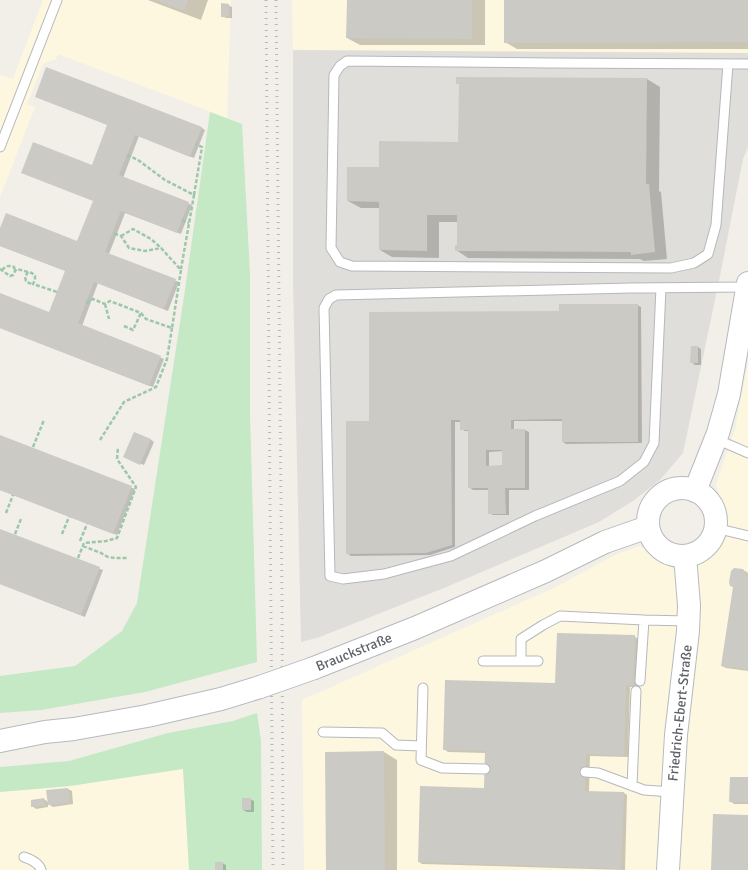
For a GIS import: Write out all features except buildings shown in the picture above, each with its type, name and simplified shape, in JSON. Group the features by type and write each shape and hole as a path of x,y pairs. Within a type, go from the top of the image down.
{"street":[{"path":"696,491 716,439 743,340 748,285"},
{"path":"681,488 696,491 705,497 713,510 715,517 715,528 711,540 698,552 685,556 666,552 659,547 650,535 648,518 653,504 659,497 673,489 681,488"},
{"name":"Brauckstraße","path":"0,741 45,732 74,729 147,716 220,699 260,687 314,668 415,628 546,571 605,542 648,527"},
{"name":"Friedrich-Ebert-Straße","path":"668,870 676,735 688,631 689,605 685,556"},
{"name":"Brauckstraße","path":"0,728 45,732"}],"lane":[{"path":"0,147 57,0"},
{"path":"728,64 716,225 708,254 694,263 671,268 352,266 340,262 331,248 334,75 340,66 347,61 448,63 748,64"},
{"path":"661,288 654,443 644,462 620,481 535,516 451,556 384,574 343,579 330,576 324,308 329,299 336,295 748,285"},
{"path":"716,439 748,453"},
{"path":"715,528 748,536"},
{"path":"521,661 521,640 543,625 560,616 688,621"},
{"path":"640,681 644,620"},
{"path":"483,661 538,661"},
{"path":"423,688 421,760 442,768 485,769"},
{"path":"632,786 636,691"},
{"path":"323,732 382,732 396,745 421,746"},
{"path":"585,772 598,773 644,790 672,792"},
{"path":"24,857 40,867 41,870"}],"path":[{"path":"100,440 124,402 156,387 167,359 202,147 196,144"},
{"path":"127,155 138,160 165,180 194,195"},
{"path":"182,220 189,223"},
{"path":"121,236 133,230 151,238 181,270"},
{"path":"113,233 121,236 129,248 146,251 161,248"},
{"path":"15,271 14,267 9,265 1,270 10,276 13,275 17,269 32,273 35,276 33,284"},
{"path":"28,272 25,277 26,281 57,292"},
{"path":"86,303 93,299 105,304"},
{"path":"105,304 110,301 141,313 146,319 172,328"},
{"path":"105,304 109,318"},
{"path":"124,326 133,330 141,313"},
{"path":"33,447 44,420"},
{"path":"78,558 84,543 106,541 117,538 136,487 117,459 118,447"},
{"path":"6,513 13,495"},
{"path":"62,534 69,517"},
{"path":"15,534 21,519"},
{"path":"80,541 87,524"},
{"path":"83,546 108,557 127,558"}],"shaded area":[{"path":"43,0 231,0 227,118 58,54 56,59 43,64 27,104 35,107 0,197 0,75 13,79"},
{"path":"292,0 748,0 748,53 293,50"},
{"path":"293,50 748,53 748,147 743,159 683,453 660,480 633,501 599,522 444,588 317,638 301,642 293,284"},
{"path":"748,362 748,870 304,870 302,700 556,587 613,556 639,546 658,554 670,564 704,561 714,550 724,532 722,507 716,484 735,429"},
{"path":"183,768 190,870 0,870 0,792 70,786"}],"green space":[{"path":"210,112 242,124 250,274 250,414 257,662 145,692 41,710 0,713 0,676 75,666 122,631 137,603 185,290"},
{"path":"257,713 261,741 262,870 189,870 183,769 70,786 0,792 0,767 69,761 168,733 233,721"}],"railway":[{"path":"266,0 273,870"},
{"path":"276,0 283,870"}]}
